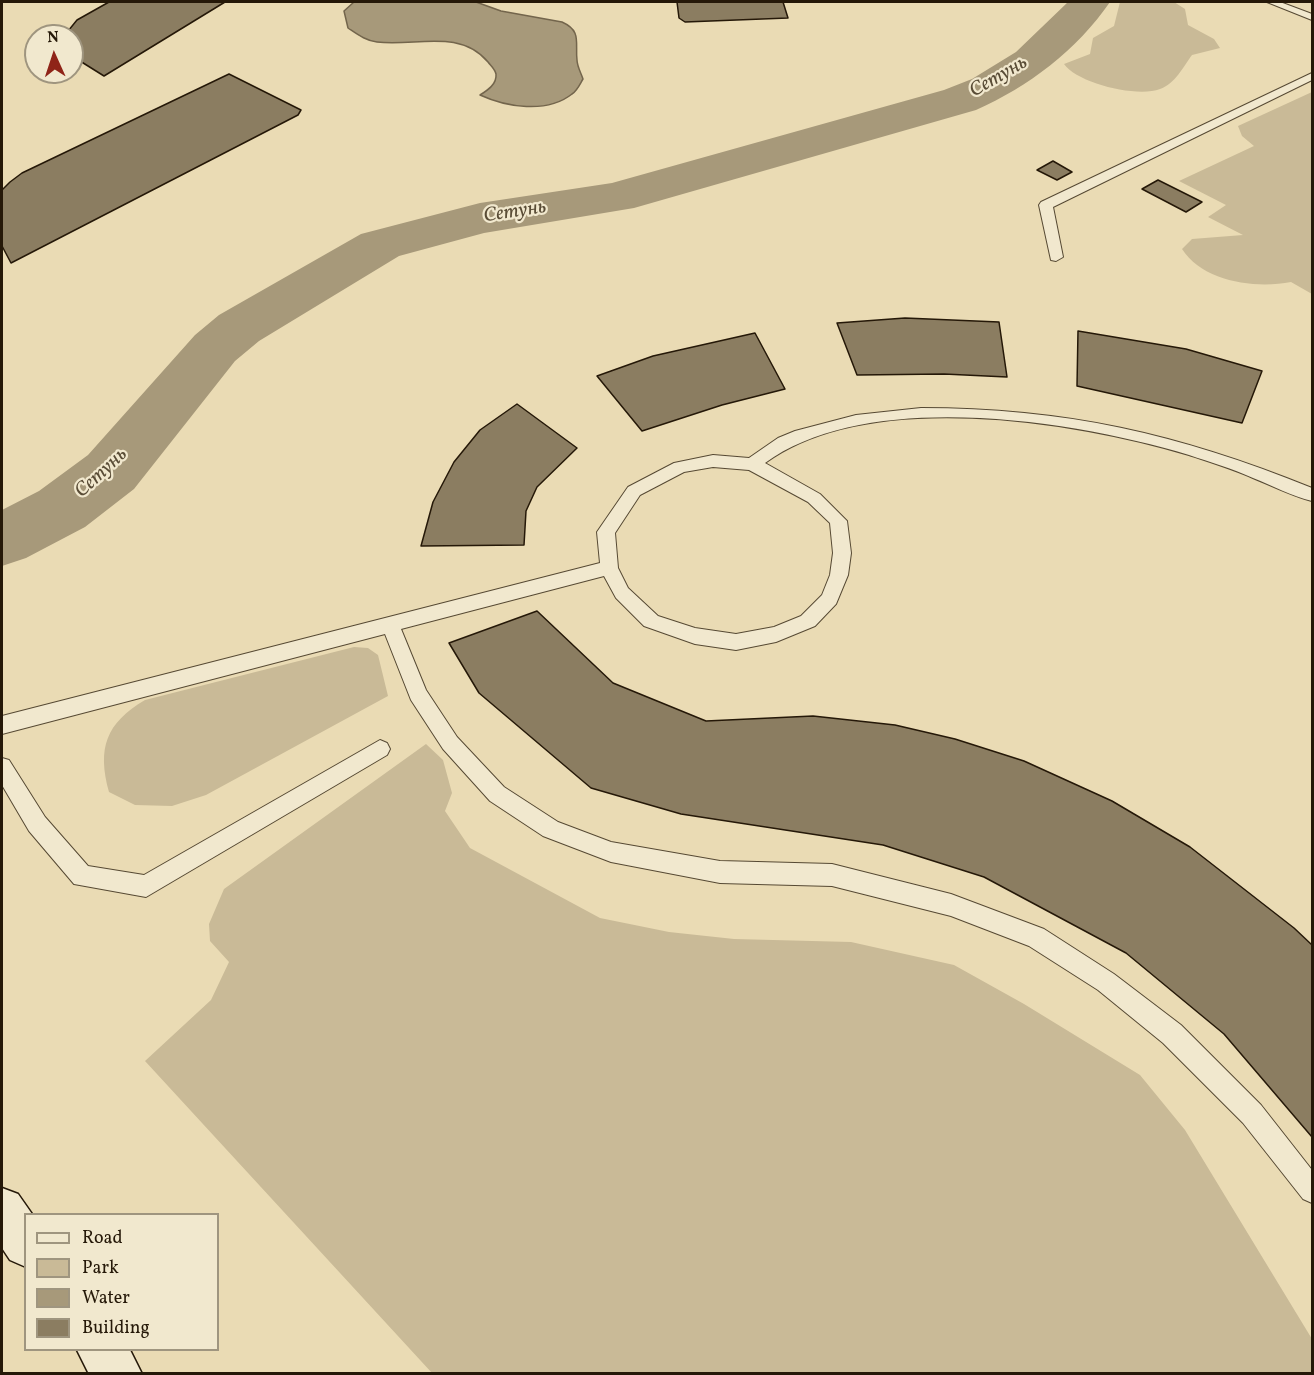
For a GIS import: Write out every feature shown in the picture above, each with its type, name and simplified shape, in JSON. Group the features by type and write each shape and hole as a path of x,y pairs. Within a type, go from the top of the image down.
{"street":[{"path":"2,1210 24,1241"},
{"path":"102,1351 118,1374"}],"lane":[{"path":"1276,3 1312,17"},
{"path":"1056,257 1046,205 1312,76"},
{"path":"752,464 792,438 857,420 945,412 1066,421 1171,444 1266,474 1312,495"},
{"path":"713,461 752,464 814,498 838,521 842,553 839,575 830,599 808,621 776,634 736,642 695,636 651,621 622,593 609,568 606,532 634,491 680,466 713,461"},
{"path":"2,725 609,568"},
{"path":"390,624 418,694 450,743 497,795 550,829 611,852 720,872 832,874 951,905 1036,937 1106,982 1172,1034 1252,1114 1312,1190"},
{"path":"2,766 37,824 82,876 146,886 380,749"}],"green space":[{"path":"1120,2 1174,2 1185,9 1188,25 1214,39 1220,48 1192,55 1170,83 1160,89 1150,91 1137,92 1108,87 1094,83 1071,71 1064,64 1090,54 1093,38 1114,26"},
{"path":"1312,92 1312,294 1291,282 1247,283 1216,276 1203,269 1182,249 1192,239 1243,235 1208,217 1226,205 1179,181 1254,146 1242,136 1238,126"},
{"path":"354,647 368,648 378,655 388,696 206,795 172,806 135,805 109,792 104,762 108,738 121,718 145,700"},
{"path":"426,744 443,760 452,793 445,811 470,848 600,918 669,932 734,939 851,942 954,965 1024,1004 1140,1075 1185,1130 1312,1339 1312,1373 432,1373 145,1061 211,1000 229,962 210,941 209,924 224,889"}],"water":[{"path":"354,2 476,2 501,11 562,22 575,33 577,62 583,79 574,93 551,104 526,106 490,99 480,95 493,84 496,78 495,72 488,62 476,52 464,45 450,42 391,43 369,40 348,28 344,11"}],"building":[{"path":"109,2 225,2 104,76 84,64 84,24 74,24"},
{"path":"677,2 783,2 788,18 685,22 679,18"},
{"path":"229,74 301,110 298,115 11,263 2,246 2,190 10,182 22,173"},
{"path":"1053,161 1072,172 1057,180 1037,170"},
{"path":"1158,180 1202,202 1186,212 1142,189"},
{"path":"905,318 999,322 1007,377 944,374 857,375 837,323"},
{"path":"1078,331 1186,349 1262,371 1242,423 1077,386"},
{"path":"755,333 785,389 722,405 642,431 597,376 653,356"},
{"path":"517,404 577,448 537,487 526,511 524,545 421,546 433,502 454,462 480,430"},
{"path":"537,611 613,683 706,721 813,716 895,725 955,739 1024,761 1112,801 1190,847 1294,928 1312,945 1312,1137 1224,1034 1126,953 984,877 883,845 681,814 591,788 479,693 449,643"}],"waterway":[{"name":"Сетунь","path":"2,540 62,509 111,472 215,348 239,328 344,264 380,245 480,218 616,197 960,100 988,88 1031,61 1090,2"}]}
